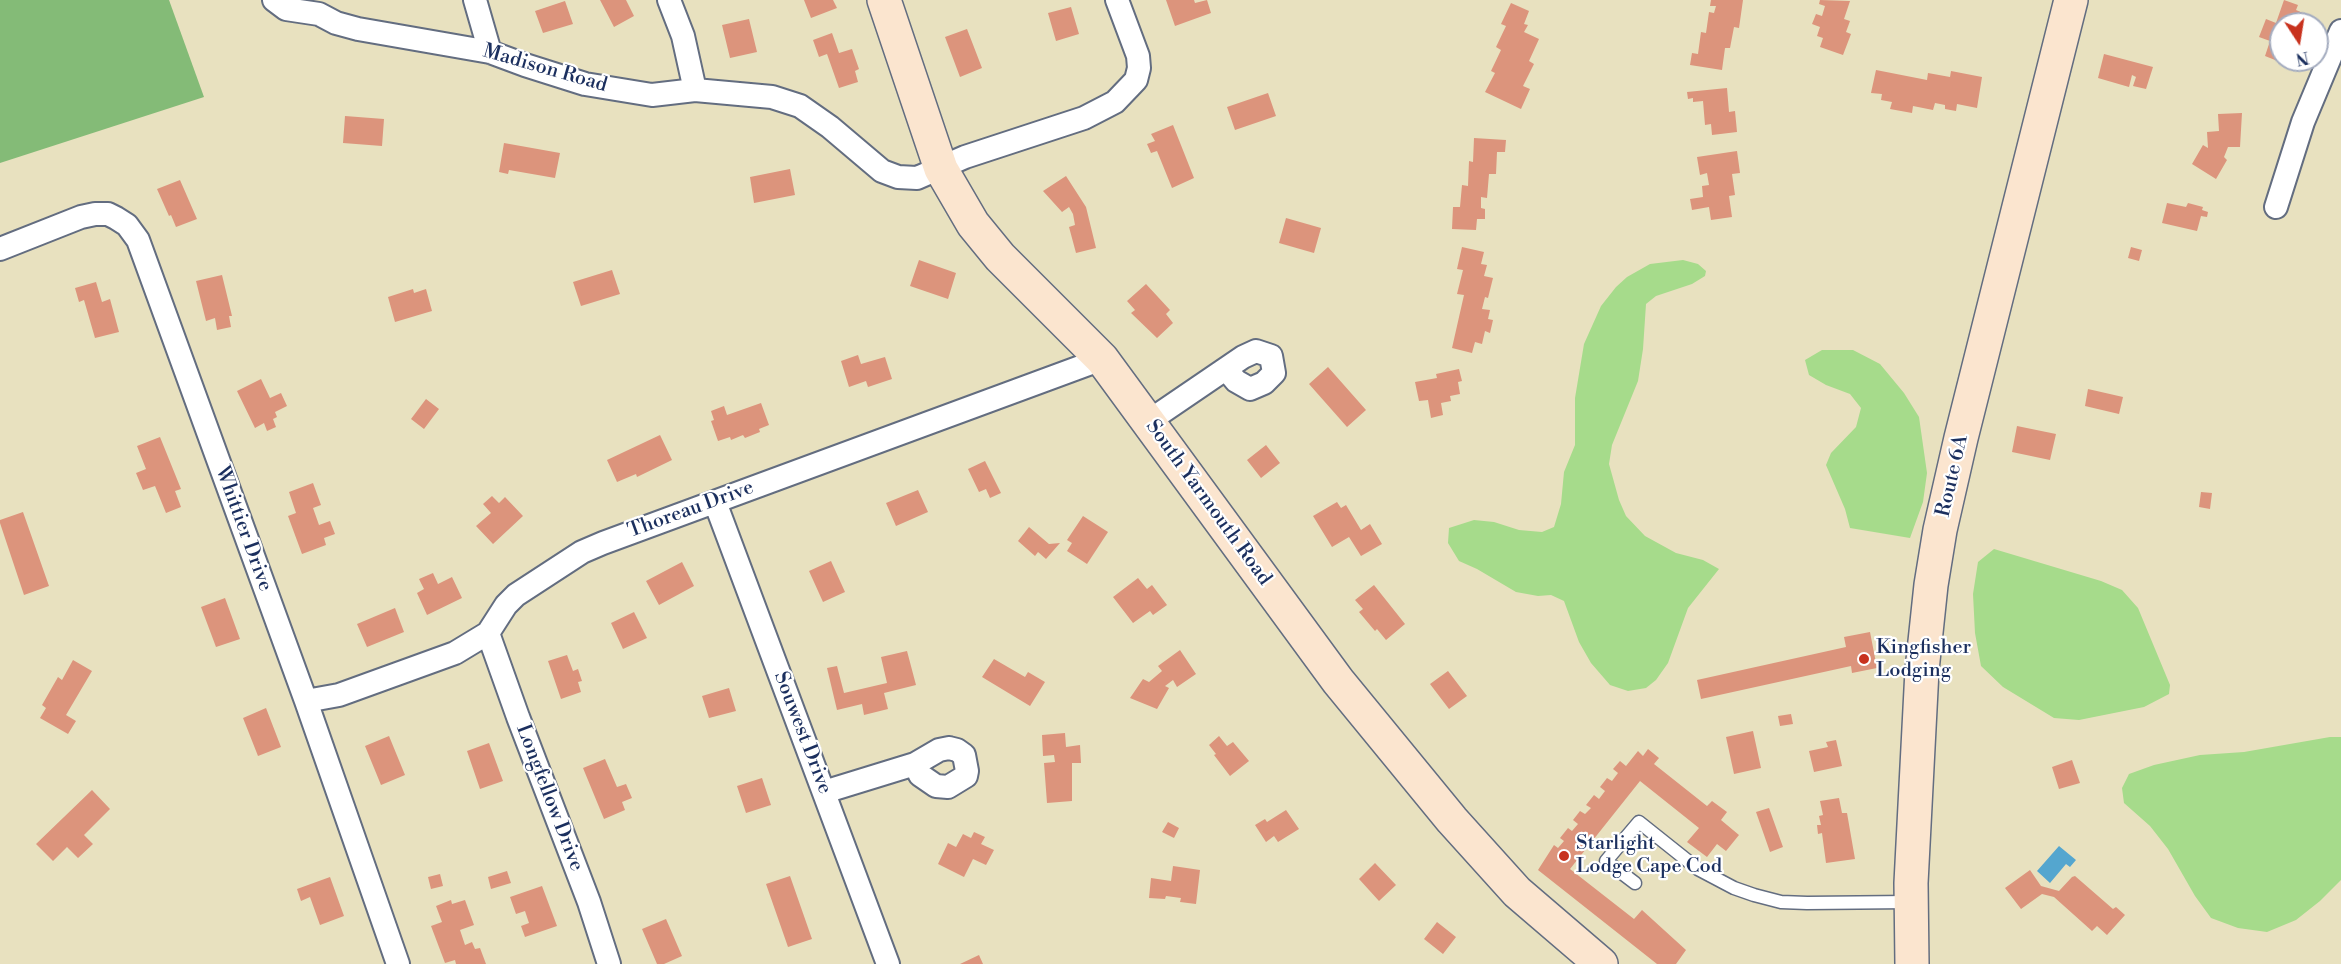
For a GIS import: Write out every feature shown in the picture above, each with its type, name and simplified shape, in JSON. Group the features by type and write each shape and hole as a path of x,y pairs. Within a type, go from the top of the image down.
{"main road":[{"name":"South Yarmouth Road","path":"885,0 941,169 973,224 1000,257 1102,359 1338,681 1445,811 1517,892 1601,964"},
{"name":"Route 6A","path":"1912,964 1911,902 1922,670 1931,585 1940,530 2071,0"}],"street":[{"name":"Madison Road","path":"274,0 286,9 312,7 336,23 358,29 490,52 525,66 604,87 652,94 695,90 772,97 800,106 830,127 882,171 898,177 917,178 965,157 1084,118 1115,102 1136,80 1138,74 1138,56 1117,0"},
{"path":"475,0 490,52"},
{"path":"669,0 683,36 695,90"},
{"path":"2276,207 2303,122 2341,31"},
{"name":"Whittier Drive","path":"0,249 81,217 95,214 108,214 116,218 127,225 138,240 306,700 398,964"},
{"name":"Thoreau Drive","path":"306,700 339,695 455,653 488,633 506,605 516,595 582,552 645,526 1102,359"},
{"path":"1149,421 1226,369"},
{"name":"Souwest Drive","path":"715,502 888,964"},
{"name":"Longfellow Drive","path":"488,633 589,902 609,964"},
{"path":"824,792 915,764"}],"lane":[{"path":"1635,883 1606,861 1639,822 1698,869 1734,888 1754,895 1781,902 1911,902"}],"green space":[{"path":"0,0 169,0 204,97 0,163"},
{"path":"1683,260 1698,264 1706,271 1705,276 1692,284 1656,296 1646,304 1638,381 1612,445 1609,464 1626,516 1645,536 1676,553 1703,560 1719,569 1688,608 1668,663 1656,680 1646,688 1628,691 1610,685 1591,663 1579,642 1564,601 1551,595 1538,596 1516,592 1459,561 1448,543 1449,528 1474,520 1494,522 1519,530 1542,532 1554,527 1561,504 1564,472 1575,445 1575,398 1584,344 1601,306 1627,277 1650,264"},
{"path":"1822,350 1853,350 1880,364 1904,393 1919,417 1927,473 1923,502 1910,538 1850,528 1845,509 1826,465 1831,453 1856,427 1861,408 1850,394 1826,385 1809,375 1805,360"},
{"path":"1994,549 2101,581 2122,590 2138,608 2170,685 2169,694 2144,707 2079,720 2054,718 2003,687 1981,666 1975,633 1973,594 1978,562"},
{"path":"2341,737 2341,880 2296,920 2267,932 2238,928 2211,918 2195,896 2168,849 2150,826 2124,803 2122,788 2129,774 2154,765 2200,755 2244,752"}],"water":[{"path":"2059,846 2076,860 2070,867 2066,864 2050,883 2037,871"}],"building":[{"path":"600,0 626,0 634,16 614,27"},
{"path":"804,0 833,0 837,8 811,18"},
{"path":"1166,0 1194,0 1195,3 1207,0 1211,13 1175,26"},
{"path":"1711,0 1743,0 1739,28 1734,27 1730,48 1725,48 1722,70 1690,65 1692,53 1698,54 1701,32 1706,33 1709,12 1714,13 1716,6 1710,6"},
{"path":"1820,0 1850,1 1844,19 1850,21 1846,32 1851,34 1843,55 1820,47 1823,38 1817,36 1820,27 1812,24 1816,14 1822,16 1825,6 1819,4"},
{"path":"2284,0 2298,5 2296,10 2301,12 2280,12"},
{"path":"565,1 573,24 543,33 535,11"},
{"path":"1511,3 1529,11 1524,24 1528,25 1524,32 1539,39 1529,61 1534,64 1523,86 1530,89 1521,109 1485,92 1495,73 1491,71 1501,50 1496,47 1506,26 1501,24"},
{"path":"1071,7 1079,34 1056,41 1048,13"},
{"path":"749,19 757,52 730,58 722,25"},
{"path":"2266,19 2269,20 2269,41 2259,37"},
{"path":"967,29 982,68 960,77 945,37"},
{"path":"832,33 839,53 852,49 859,69 855,71 858,82 839,88 827,54 819,57 813,40"},
{"path":"2269,44 2269,58 2265,56"},
{"path":"2104,54 2153,67 2146,89 2133,86 2136,77 2132,75 2129,87 2098,78"},
{"path":"1876,70 1927,80 1928,73 1950,77 1951,71 1982,77 1977,108 1957,104 1956,111 1945,109 1945,105 1935,103 1933,110 1913,106 1912,113 1890,109 1892,102 1881,100 1882,94 1871,93"},
{"path":"1727,88 1729,112 1735,111 1737,132 1712,135 1711,124 1705,125 1703,101 1693,102 1693,98 1688,99 1687,92"},
{"path":"1268,93 1276,116 1235,130 1227,107"},
{"path":"2242,113 2240,147 2228,147 2224,157 2227,160 2216,179 2192,164 2203,145 2208,148 2207,132 2219,131 2218,114"},
{"path":"345,116 384,119 382,146 343,143"},
{"path":"1173,125 1194,178 1172,188 1157,151 1151,153 1147,144 1155,141 1151,134"},
{"path":"1474,138 1506,140 1505,152 1497,152 1496,174 1489,174 1487,198 1481,197 1481,208 1485,209 1485,219 1477,219 1476,230 1452,229 1453,207 1460,207 1462,185 1468,186 1469,161 1473,162"},
{"path":"504,143 560,153 555,178 509,170 508,174 499,172"},
{"path":"1737,151 1740,173 1732,174 1735,195 1729,196 1732,217 1711,220 1709,207 1692,210 1690,199 1703,197 1702,186 1709,185 1707,173 1700,175 1697,157"},
{"path":"790,169 795,195 754,203 750,177"},
{"path":"1066,176 1086,207 1096,248 1076,253 1069,227 1075,225 1073,214 1069,207 1062,212 1043,191"},
{"path":"180,180 197,219 176,227 157,189"},
{"path":"2167,203 2186,207 2188,203 2203,207 2202,210 2208,212 2207,217 2201,216 2197,231 2162,223"},
{"path":"1286,218 1321,228 1314,253 1279,243"},
{"path":"1462,247 1484,252 1481,264 1487,265 1484,276 1493,278 1488,298 1485,297 1482,309 1490,310 1488,319 1493,320 1490,333 1485,331 1482,344 1475,342 1472,353 1452,348 1464,295 1457,294 1463,270 1457,269"},
{"path":"2131,247 2142,250 2139,261 2128,258"},
{"path":"919,260 956,273 948,299 910,286"},
{"path":"612,270 620,294 581,306 573,282"},
{"path":"222,275 232,316 229,316 231,327 217,330 215,318 206,321 196,281"},
{"path":"96,282 102,302 110,299 119,332 95,338 84,300 79,302 75,288"},
{"path":"1146,284 1170,310 1166,314 1173,323 1157,338 1131,313 1135,310 1127,301"},
{"path":"413,289 414,293 426,289 432,311 395,322 388,297"},
{"path":"858,355 861,364 885,357 892,379 868,387 866,381 849,387 841,361"},
{"path":"1328,367 1366,410 1347,427 1309,384"},
{"path":"1459,369 1462,381 1458,382 1460,394 1450,396 1451,401 1441,403 1443,415 1431,418 1428,400 1419,401 1415,382 1437,378 1436,374"},
{"path":"261,379 270,398 281,393 287,406 275,412 277,417 273,419 276,427 267,431 264,423 255,428 237,391"},
{"path":"2088,389 2123,397 2119,414 2085,406"},
{"path":"426,399 439,409 424,429 411,419"},
{"path":"761,403 769,425 759,429 760,432 745,438 743,435 731,440 730,437 718,441 711,421 714,420 711,411 724,406 727,415"},
{"path":"2017,426 2056,434 2050,460 2012,452"},
{"path":"660,435 672,460 637,477 636,474 617,482 607,460"},
{"path":"160,437 181,489 175,491 181,507 166,513 155,486 143,490 136,473 146,469 137,446"},
{"path":"1266,445 1280,463 1261,478 1247,460"},
{"path":"985,461 1001,493 990,498 986,489 979,492 968,469"},
{"path":"313,483 321,505 313,508 319,525 330,521 335,534 324,538 326,545 302,554 288,516 296,513 289,492"},
{"path":"918,490 928,512 896,526 886,503"},
{"path":"2201,492 2212,493 2210,509 2199,507"},
{"path":"492,496 499,503 505,497 523,516 493,544 476,526 491,513 483,504"},
{"path":"1337,502 1341,508 1346,505 1361,530 1370,524 1382,544 1361,556 1349,537 1332,547 1313,516"},
{"path":"23,512 49,586 24,595 0,523 0,520"},
{"path":"1083,516 1108,532 1087,564 1067,551 1072,543 1067,540"},
{"path":"1029,527 1049,544 1060,543 1046,559 1038,552 1035,556 1018,541"},
{"path":"831,561 845,592 823,602 809,571"},
{"path":"682,562 694,586 659,605 646,581"},
{"path":"433,573 438,584 452,577 462,598 427,615 417,593 424,589 419,579"},
{"path":"1138,578 1147,589 1152,585 1167,605 1153,615 1150,611 1133,623 1113,597"},
{"path":"1374,585 1405,624 1386,640 1359,612 1363,609 1355,600"},
{"path":"225,598 240,639 216,647 201,607"},
{"path":"395,608 404,632 367,647 357,624"},
{"path":"634,612 647,638 623,649 611,623"},
{"path":"1870,632 1877,668 1852,673 1851,666 1701,699 1697,680 1846,647 1844,637"},
{"path":"1180,650 1196,674 1177,687 1173,680 1165,686 1169,688 1157,709 1130,698 1143,679 1149,682 1162,671 1158,666"},
{"path":"907,651 916,685 884,693 888,709 864,715 862,704 837,710 827,668 837,666 844,693 887,683 881,657"},
{"path":"567,655 573,671 578,669 582,681 578,682 581,692 561,699 548,661"},
{"path":"994,659 1025,677 1028,672 1045,682 1030,706 982,677"},
{"path":"73,660 92,671 66,715 76,721 68,734 40,718 46,708 42,705 58,677 62,680"},
{"path":"1448,671 1467,696 1449,709 1430,684"},
{"path":"729,688 736,711 709,718 702,696"},
{"path":"266,708 281,747 258,756 243,718"},
{"path":"1791,714 1793,724 1780,726 1778,716"},
{"path":"1753,731 1761,768 1734,774 1726,737"},
{"path":"1065,733 1066,747 1080,745 1081,763 1072,763 1072,801 1047,803 1044,763 1055,762 1054,755 1043,756 1042,735"},
{"path":"389,736 405,775 381,785 365,746"},
{"path":"1219,736 1227,746 1233,742 1249,761 1230,776 1209,745"},
{"path":"1836,740 1842,766 1814,772 1809,751 1828,747 1826,742"},
{"path":"489,743 503,781 480,789 467,751"},
{"name":"Starlight Lodge Cape Cod","path":"1648,749 1659,758 1654,764 1707,806 1712,801 1727,812 1721,820 1739,835 1726,851 1717,844 1707,857 1687,842 1699,828 1640,781 1570,869 1634,919 1642,910 1686,950 1676,964 1657,964 1538,870 1554,845 1558,848 1564,841 1560,838 1568,828 1572,831 1578,824 1573,820 1580,811 1585,814 1591,808 1586,805 1594,795 1599,799 1605,791 1600,787 1607,778 1612,781 1618,773 1613,769 1620,761 1626,766 1638,751 1643,756"},
{"path":"605,759 617,787 626,784 632,798 622,802 625,810 604,819 583,768"},
{"path":"2072,760 2080,783 2059,789 2052,767"},
{"path":"762,778 771,805 746,813 737,786"},
{"path":"92,790 110,809 84,835 93,844 78,858 67,847 53,861 36,844"},
{"path":"1839,798 1842,813 1847,813 1855,859 1826,863 1822,833 1818,834 1817,825 1821,825 1819,816 1823,815 1820,801"},
{"path":"1769,808 1783,847 1770,852 1756,812"},
{"path":"1286,810 1299,829 1278,842 1274,836 1266,842 1255,825 1265,819 1267,822"},
{"path":"1168,822 1179,828 1174,838 1162,832"},
{"path":"974,832 985,837 981,844 994,850 986,865 973,859 964,877 938,864 948,843 956,847 963,834 971,838"},
{"path":"1375,863 1396,885 1379,901 1359,879"},
{"path":"1173,866 1200,870 1196,904 1180,902 1181,898 1166,896 1165,899 1149,898 1151,878 1171,881"},
{"path":"2030,870 2041,886 2059,891 2075,876 2113,909 2116,907 2125,915 2107,935 2097,926 2092,931 2054,897 2042,894 2021,909 2005,888"},
{"path":"507,871 511,883 491,889 488,877"},
{"path":"440,874 443,886 431,889 428,877"},
{"path":"790,876 812,939 788,947 766,884"},
{"path":"330,877 344,916 320,925 310,897 301,901 297,889"},
{"path":"542,886 557,926 525,937 521,926 529,923 525,911 516,914 510,897"},
{"path":"451,900 452,904 465,900 474,925 460,930 465,945 472,942 475,949 480,948 486,964 456,964 455,960 445,963 431,926 442,922 436,906"},
{"path":"666,919 682,956 664,964 657,964 642,929"},
{"path":"1437,922 1456,937 1443,954 1424,939"},
{"path":"979,955 983,964 960,964"}],"place":[{"name":"Kingfisher Lodging","path":"1864,659"},
{"name":"Starlight Lodge Cape Cod","path":"1564,856"}]}
